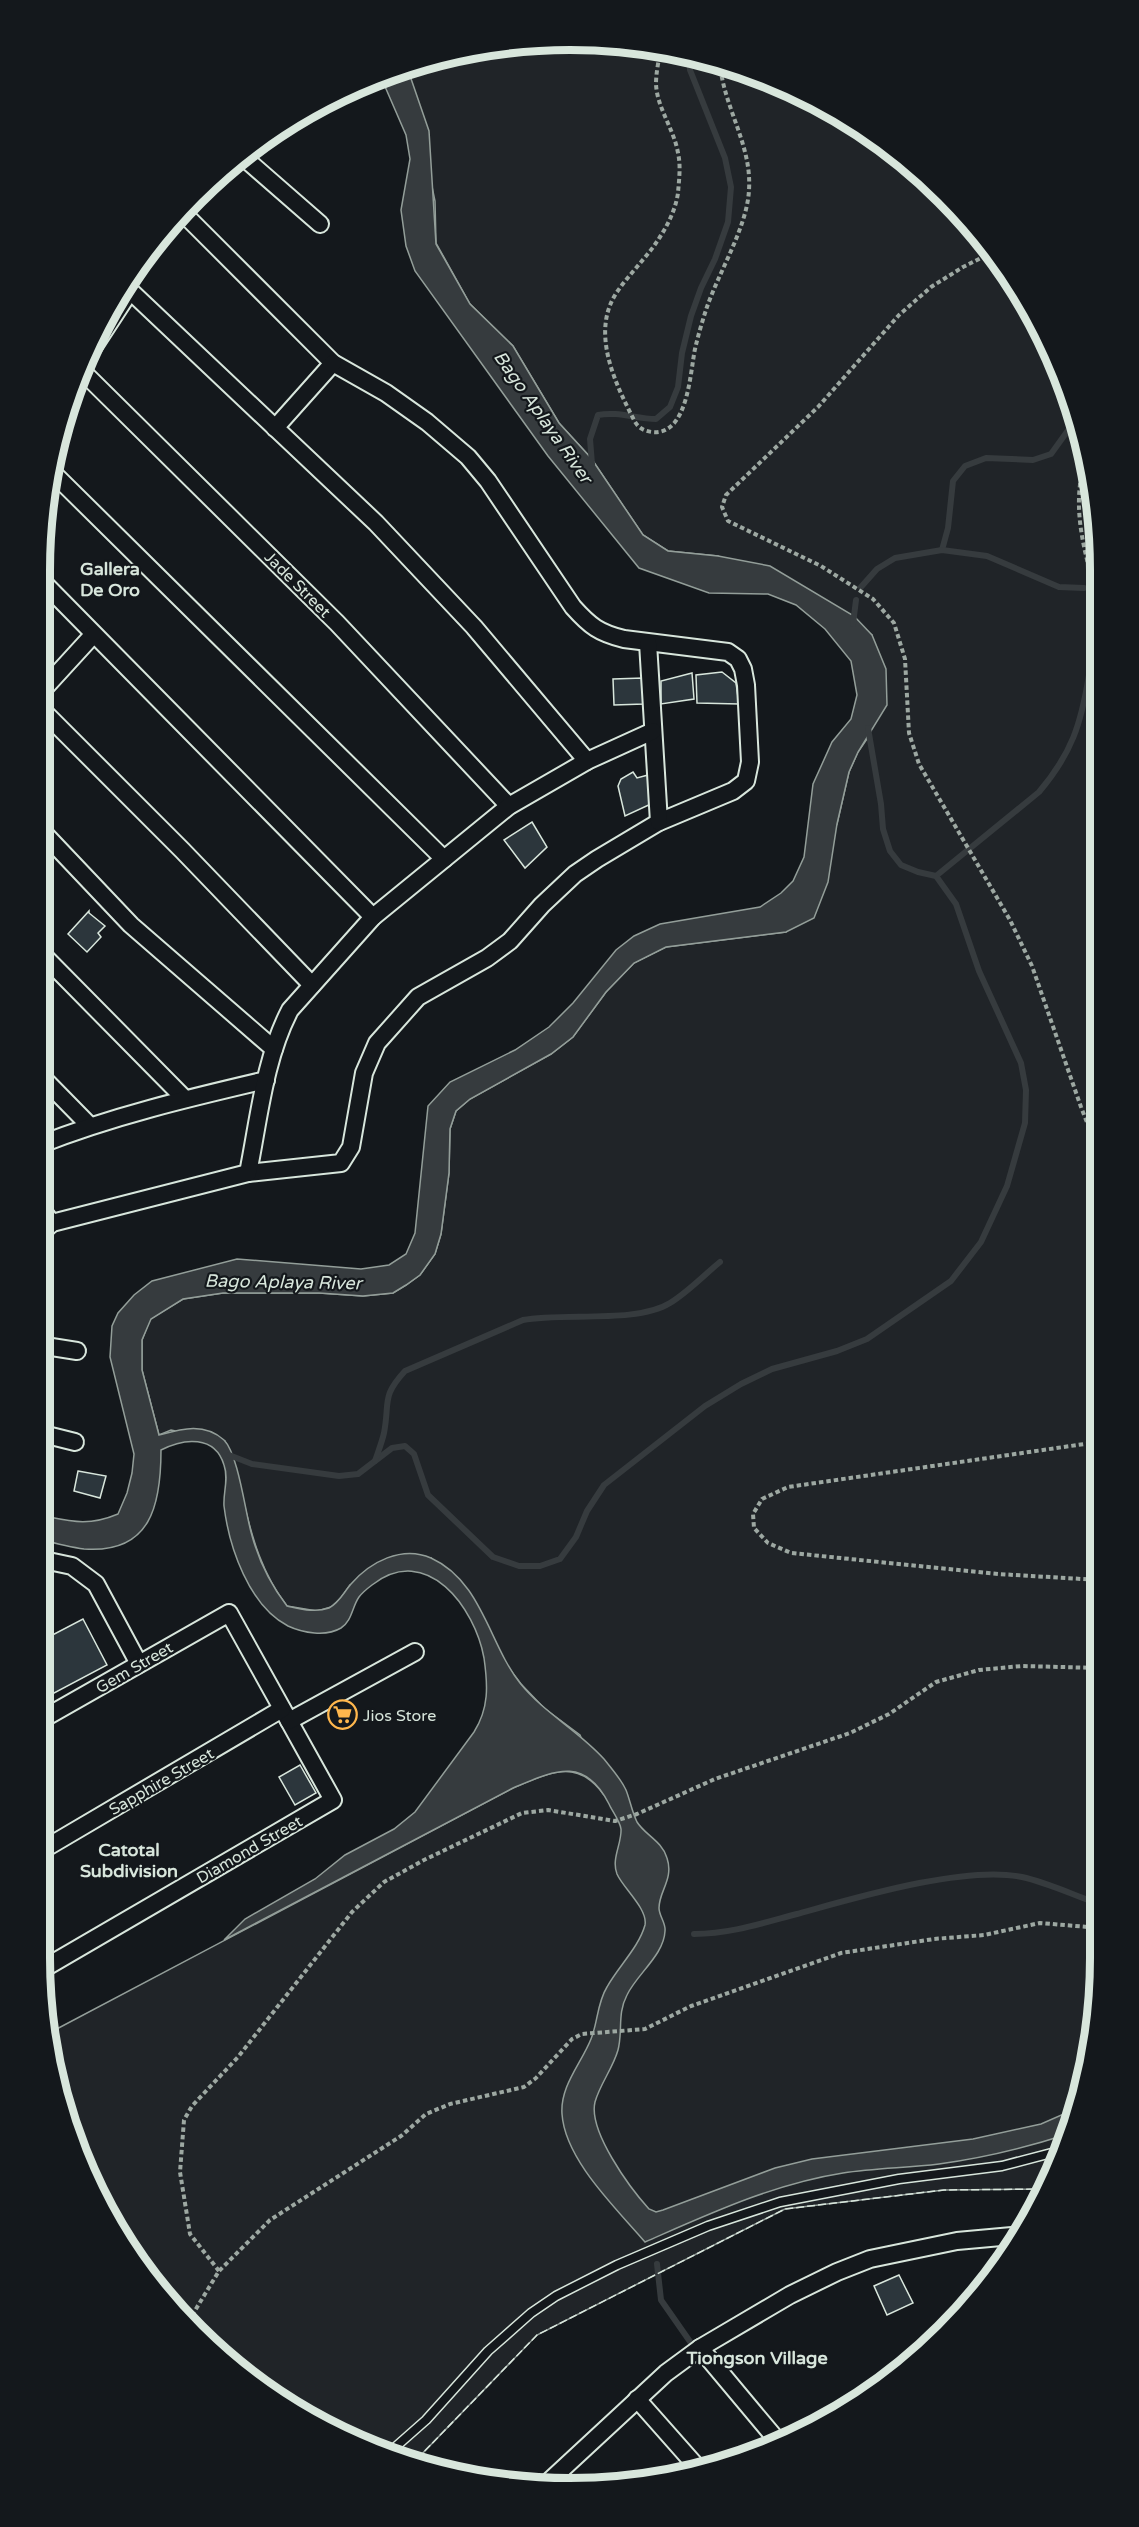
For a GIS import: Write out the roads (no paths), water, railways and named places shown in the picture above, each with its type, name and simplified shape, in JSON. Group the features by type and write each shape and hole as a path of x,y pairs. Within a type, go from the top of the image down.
{"street":[{"path":"248,161 320,224"},
{"path":"50,1220 52,1223 248,1173 341,1162 351,1147 364,1072 377,1043 418,997 487,958 510,941 542,905 575,874 659,822 733,791 746,781 750,762 746,685 743,669 738,659 728,652 648,643 607,635 590,626 573,607 488,481 468,457 386,393 333,363 189,216"},
{"path":"131,291 376,523 474,627 587,761"},
{"path":"274,428 333,363"},
{"name":"Jade Street","path":"87,377 337,623 509,806"},
{"path":"58,477 444,859"},
{"path":"50,590 373,917"},
{"path":"50,682 93,635"},
{"path":"648,643 659,822"},
{"path":"50,717 312,985"},
{"path":"248,1173 266,1080 274,1049 290,1010 373,917 509,806 587,761 653,731"},
{"path":"50,840 131,925 274,1049"},
{"path":"50,962 185,1099"},
{"path":"50,1141 89,1125 266,1080"},
{"path":"50,1085 89,1125"},
{"path":"50,1347 77,1351"},
{"path":"50,1436 75,1442"},
{"path":"50,1561 72,1566 96,1584 139,1664"},
{"name":"Gem Street","path":"50,1714 229,1613 286,1715"},
{"name":"Sapphire Street","path":"50,1846 286,1715 415,1652"},
{"name":"Diamond Street","path":"50,1965 333,1800 286,1715"},
{"path":"554,2477 666,2373 700,2348 790,2295 870,2259 957,2241 1008,2236"},
{"path":"700,2348 773,2436"},
{"path":"637,2399 693,2463"}],"lane":[{"path":"395,2447 426,2420 488,2351 531,2313 556,2296 617,2265 708,2226 780,2202 898,2179 1002,2166 1051,2153"}],"water":[{"name":"Bago Aplaya River","path":"410,75 429,131 436,244 470,304 513,346 559,423 591,458 643,535 668,551 718,556 770,566 854,616 872,635 886,669 887,705 858,752 849,772 837,824 828,882 814,918 786,932 666,947 634,963 606,992 573,1037 551,1054 470,1099 456,1111 450,1129 449,1173 441,1234 435,1254 420,1275 393,1293 363,1296 319,1293 223,1293 183,1299 151,1319 142,1340 142,1370 159,1435 192,1428 216,1434 224,1440 237,1469 257,1552 270,1580 287,1606 313,1610 329,1608 367,1569 398,1555 420,1554 448,1568 473,1597 509,1667 520,1683 540,1704 594,1749 622,1782 637,1822 661,1847 667,1858 668,1879 659,1908 665,1931 660,1948 631,1987 624,2002 618,2050 597,2095 595,2114 598,2128 612,2158 649,2209 656,2212 663,2210 775,2168 812,2159 973,2139 1041,2124 1066,2113 1057,2137 1052,2139 955,2162 855,2171 792,2184 742,2201 645,2242 607,2199 582,2166 565,2131 562,2114 564,2094 591,2039 604,1993 638,1941 645,1925 643,1912 620,1880 615,1868 621,1834 619,1823 599,1789 589,1778 567,1771 542,1776 513,1788 224,1940 245,1919 315,1879 345,1855 394,1829 415,1812 474,1732 485,1705 487,1687 484,1658 479,1639 459,1602 445,1587 429,1576 411,1571 392,1574 372,1585 357,1601 345,1625 335,1631 314,1633 288,1626 262,1605 243,1574 236,1557 224,1506 226,1475 224,1465 214,1448 198,1442 179,1443 161,1450 154,1507 148,1522 138,1534 124,1543 107,1548 84,1549 50,1542 50,1517 78,1522 107,1518 118,1514 127,1493 134,1454 110,1357 112,1326 118,1313 134,1295 152,1281 237,1259 361,1269 389,1265 406,1254 415,1233 428,1106 450,1082 515,1050 549,1027 573,1003 616,950 634,936 660,924 760,907 781,893 793,881 804,857 813,784 832,742 851,719 857,695 851,661 825,629 796,605 768,594 709,593 639,568 548,456 415,271 406,246 401,210 410,159 406,135 384,84"}],"waterway":[{"name":"Bago Aplaya River","path":"592,464 590,439 598,415 613,414 656,419 670,407 678,387 682,353 691,316 728,222 731,187 725,158 690,70 690,64"},
{"path":"942,550 948,528 953,481 965,466 986,458 1033,460 1051,454 1070,428"},
{"path":"861,587 877,569 895,558 942,550 987,556 1059,587 1084,588"},
{"path":"853,624 856,600"},
{"path":"936,876 1039,792 1050,778 1060,764 1073,737 1089,675"},
{"path":"229,1455 252,1464 339,1476 358,1474 392,1448 405,1446 414,1454 428,1495 493,1557 519,1566 540,1566 560,1559 576,1537 587,1511 604,1485 705,1406 741,1384 772,1369 837,1351 867,1339 951,1281 981,1242 1007,1186 1025,1123 1026,1090 1021,1063 979,971 956,904 936,876 901,865 890,851 883,829 868,728"},
{"path":"375,1461 384,1433 389,1394 405,1371 523,1320 619,1315 656,1309 677,1299 720,1262"},
{"path":"694,1934 746,1927 879,1892 971,1875 998,1874 1022,1877 1090,1901"},
{"path":"657,2264 661,2300 691,2343"}],"place":[{"name":"Jios Store","path":"342,1715"}],"district":[{"name":"Gallera De Oro","path":"110,579"},
{"name":"Catotal Subdivision","path":"129,1860"},
{"name":"Tiongson Village","path":"757,2358"}]}
